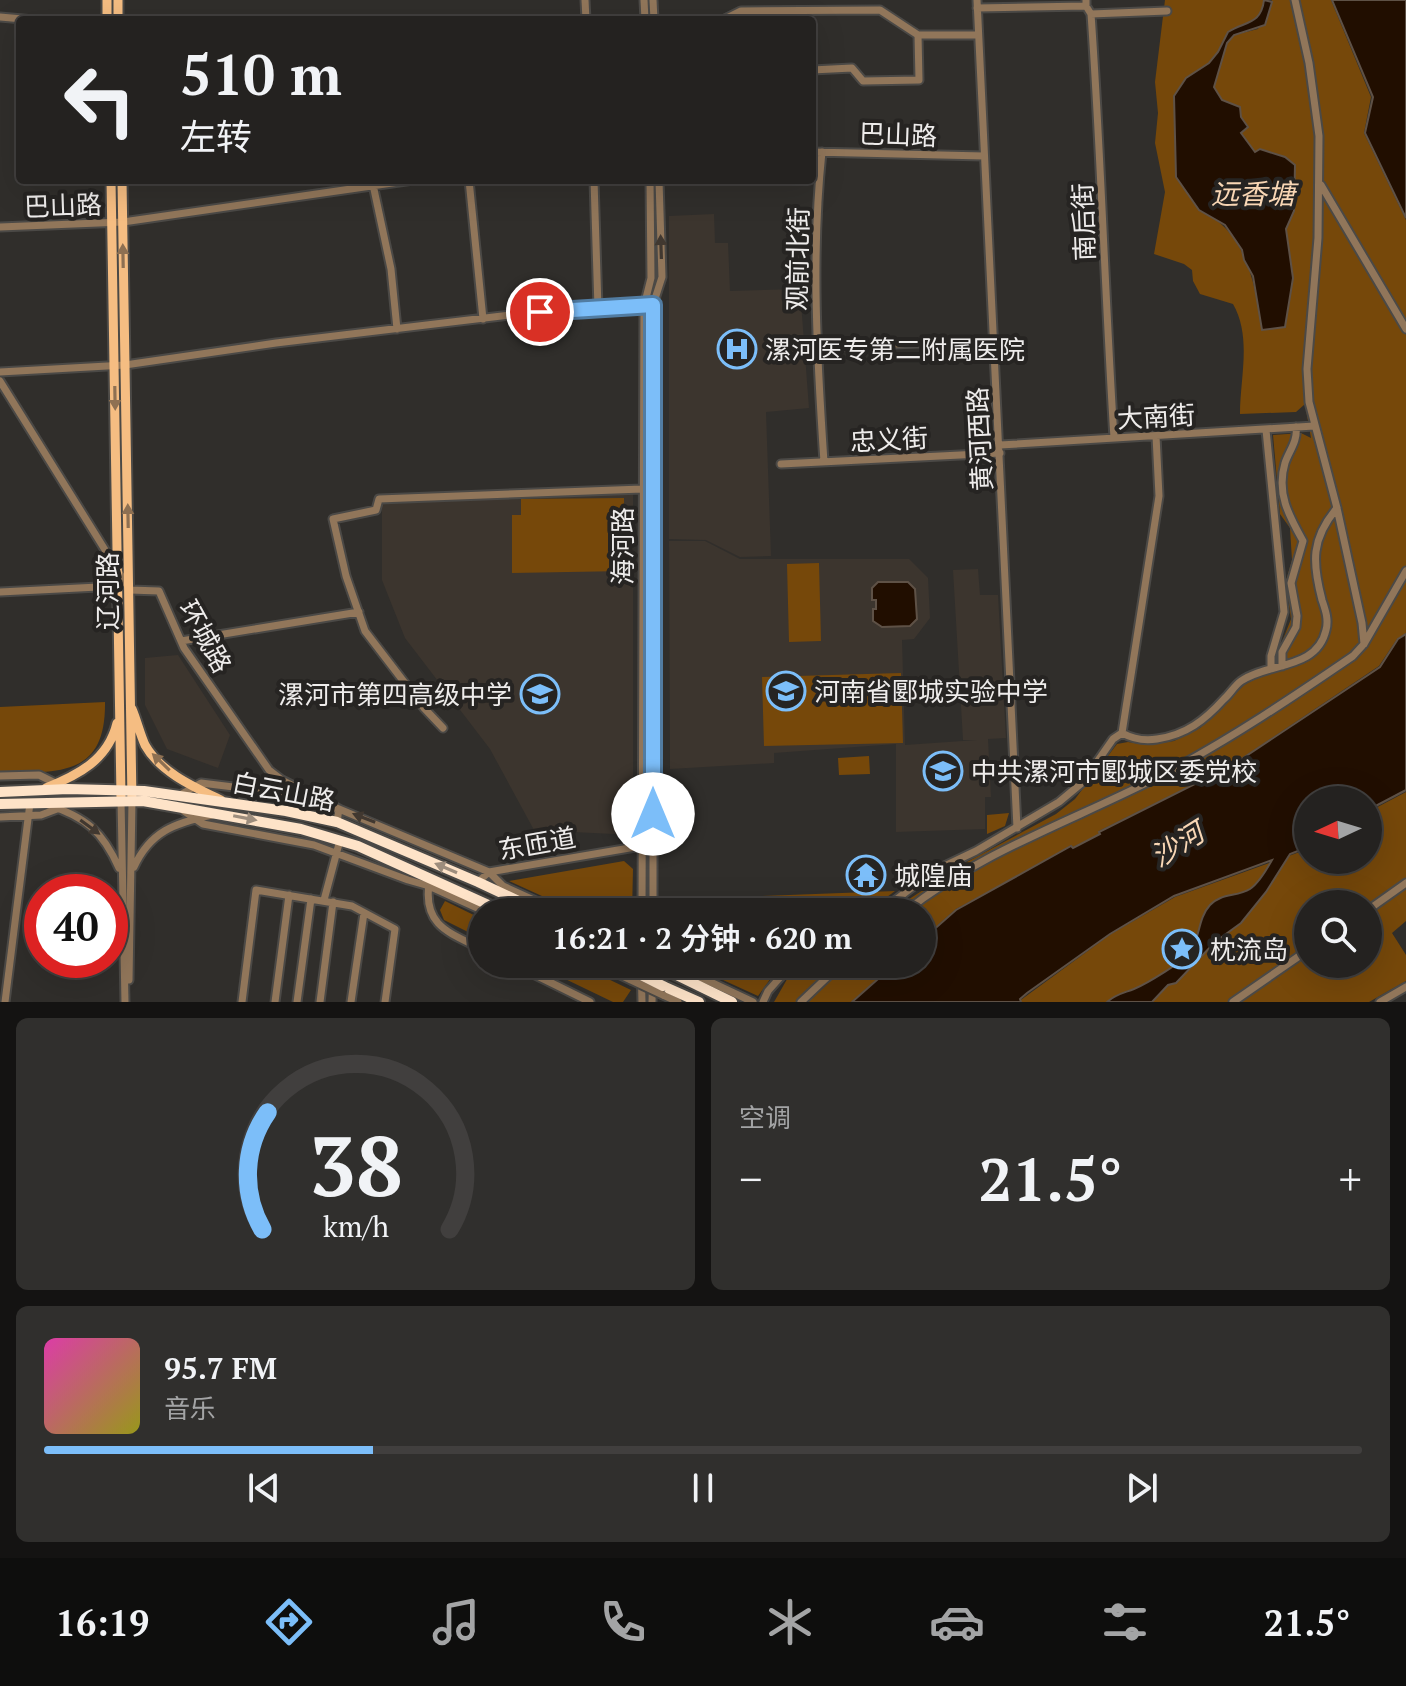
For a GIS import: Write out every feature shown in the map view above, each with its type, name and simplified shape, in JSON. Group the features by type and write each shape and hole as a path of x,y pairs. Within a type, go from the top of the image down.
{"highway":[{"name":"白云山路","path":"0,792 36,799"},
{"name":"白云山路","path":"0,804 69,795 180,795 221,800 337,822 512,898"},
{"name":"白云山路","path":"126,795 301,829 340,840 469,898"},
{"path":"637,978 699,1002"},
{"path":"686,978 732,1002"}],"main road":[{"name":"辽河路","path":"111,184 117,572 126,795"},
{"name":"辽河路","path":"122,184 130,590 124,700"},
{"path":"36,799 98,758 116,728 124,700"},
{"path":"124,700 146,746 161,765 221,800"}],"street":[{"path":"1295,0 1318,123 1320,183 1307,369 1309,402 1337,508 1364,644"},
{"path":"977,4 1086,3"},
{"name":"南后街","path":"1086,3 1091,14 1100,148 1114,438"},
{"name":"黄河西路","path":"977,4 1017,828"},
{"path":"731,16 741,11 880,10 918,35 978,35"},
{"path":"1091,14 1167,11"},
{"path":"816,70 852,68 863,81 919,80 918,35"},
{"name":"巴山路","path":"816,152 984,156"},
{"name":"观前北街","path":"822,152 816,209 817,347 824,462"},
{"path":"1320,183 1406,329"},
{"name":"巴山路","path":"0,227 123,222 366,184"},
{"path":"372,184 391,269 397,329"},
{"path":"469,184 483,319"},
{"path":"594,184 598,308"},
{"name":"海河路","path":"642,898 642,489 651,278 650,184"},
{"name":"海河路","path":"653,898 648,305 662,277 659,184"},
{"path":"0,372 125,365 569,308 648,305"},
{"path":"817,347 993,340"},
{"path":"0,381 130,590"},
{"name":"大南街","path":"1000,449 1114,438 1314,426"},
{"path":"1282,666 1282,652 1296,627 1291,583 1303,541 1286,510 1283,496 1285,463 1297,436 1296,427"},
{"path":"1266,430 1284,612 1271,656 1271,668"},
{"path":"898,898 932,872 1017,828 1059,802 1083,782 1113,739 1122,733 1159,496 1156,436"},
{"name":"忠义街","path":"781,464 1000,449"},
{"path":"443,728 365,631 346,576 333,519 376,510 379,499 642,489"},
{"path":"1122,733 1148,740 1173,737 1202,722 1240,682 1309,655 1319,645 1326,630 1327,616 1314,567 1316,549 1323,524 1337,508"},
{"path":"926,898 955,878 1191,759 1273,711 1353,656 1364,644 1406,571"},
{"path":"0,592 118,586"},
{"name":"环城路","path":"130,590 159,591 181,641 269,770 282,780 339,809"},
{"path":"181,641 359,612"},
{"path":"1362,623 1366,627 1375,625"},
{"path":"0,776 39,775 57,783 69,795 57,808 41,815 0,817"},
{"path":"180,795 201,783 258,790 339,809 489,872 503,886 529,898"},
{"name":"辽河路","path":"126,795 131,873 127,1002"},
{"name":"辽河路","path":"126,795 122,873 127,1002"},
{"path":"5,1002 28,815 36,799 98,832 108,844 122,873"},
{"path":"179,807 203,824 287,838 430,882 468,902"},
{"path":"337,822 339,809"},
{"path":"131,873 143,847 154,837 166,829 218,813"},
{"path":"324,900 340,840"},
{"name":"东匝道","path":"478,882 489,872 653,844"},
{"path":"430,882 431,913 443,929 468,942"},
{"path":"1382,900 1406,883"},
{"path":"242,1002 256,890 352,906 395,929 385,1002"},
{"path":"275,1002 289,895"},
{"path":"297,1002 311,899"},
{"path":"320,1002 333,902"},
{"path":"351,1002 364,913"},
{"path":"1233,1002 1294,960"},
{"path":"541,978 590,1002"},
{"path":"641,978 642,1002"},
{"path":"652,1002 658,978"},
{"path":"694,978 752,1001"},
{"path":"763,1002 780,978"},
{"path":"801,1002 826,978"},
{"path":"1380,1002 1406,987"},
{"path":"663,990 678,1002"}],"shaded area":[{"path":"1165,0 1264,0 1260,17 1222,42 1209,63 1186,78 1174,96 1199,210 1215,219 1238,244 1256,294 1262,330 1287,306 1291,293 1293,278 1286,229 1294,211 1295,165 1260,149 1255,153 1241,133 1240,107 1222,100 1214,87 1227,43 1234,35 1258,29 1272,0 1331,0 1371,97 1364,133 1406,220 1406,633 1397,639 1379,666 1230,766 1099,831 1100,834 1073,847 1071,845 956,909 936,927 936,898 911,898 965,863 1056,814 1075,799 1117,744 1147,745 1174,741 1200,728 1244,685 1264,674 1274,662 1291,619 1286,581 1292,560 1290,528 1280,514 1273,435 1301,433 1311,438 1305,404 1296,412 1240,414 1244,344 1233,304 1200,294 1193,281 1192,270 1184,264 1154,254 1165,192 1155,143 1158,113 1155,82"},
{"name":"漯河医专第二附属医院","path":"714,214 715,243 728,243 730,291 800,289 809,408 766,412 771,556 740,557 706,540 669,539 669,216"},
{"name":"漯河市第四高级中学","path":"633,493 633,835 534,830 490,749 405,638 382,580 382,504"},
{"path":"624,498 625,571 512,573 512,515 521,515 521,499"},
{"name":"河南省郾城实验中学","path":"669,541 705,541 740,559 909,559 928,578 930,618 914,639 902,640 905,745 977,740 963,740 953,570 978,569 980,595 998,595 1006,738 988,739 991,797 985,797 985,829 896,832 896,744 774,753 774,763 670,769"},
{"path":"819,563 821,641 789,642 787,564"},
{"path":"178,655 230,735 218,768 167,749 145,705 145,658"},
{"path":"901,673 903,743 764,746 762,677"},
{"path":"105,702 103,727 97,745 88,757 59,770 0,774 0,707"},
{"path":"869,756 870,774 839,775 838,758"},
{"path":"1406,792 1406,921 1392,933 1406,955 1406,981 1369,1002 1018,1002 1111,934 1175,897 1294,854 1294,874 1382,874 1382,805"},
{"path":"1009,813 1005,826 987,834 987,815"},
{"path":"624,861 633,869 632,898 546,898 509,881"},
{"path":"895,891 886,898 712,898"},
{"path":"445,901 468,912 468,932 444,920 440,910"},
{"path":"563,978 606,978 631,990 623,1002 613,1002"},
{"path":"719,978 771,978 758,996"},
{"path":"788,978 878,978 851,1002 774,1002"}],"water":[{"name":"远香塘","path":"1264,0 1272,2 1265,25 1234,35 1227,43 1214,87 1222,100 1240,107 1241,117 1248,127 1241,133 1255,152 1260,149 1285,157 1295,165 1294,211 1286,229 1293,278 1285,327 1262,330 1253,276 1242,250 1225,225 1199,210 1176,177 1174,96 1186,78 1209,63 1228,32 1260,14"},
{"path":"1332,0 1406,0 1406,218 1365,133 1373,97"},
{"path":"878,582 908,582 915,589 917,619 910,626 882,627 873,621 876,600 872,600 872,588"},
{"name":"沙河","path":"1406,634 1406,790 1382,803 1382,786 1294,786 1294,852 1241,923 1215,942 1176,983 1168,985 1152,1002 1107,1002 1156,977 1187,955 1194,946 1203,916 1210,905 1250,889 1260,880 1272,860 1174,896 1110,934 1027,993 1020,999 1021,1002 852,1002 879,978 936,978 936,928 956,910 1071,846 1073,848 1231,766 1380,667 1398,639"}],"place":[{"name":"漯河医专第二附属医院","path":"737,349"},
{"name":"河南省郾城实验中学","path":"786,691"},
{"name":"漯河市第四高级中学","path":"540,694"},
{"name":"中共漯河市郾城区委党校","path":"943,771"},
{"name":"城隍庙","path":"866,875"},
{"name":"枕流岛","path":"1182,949"}],"route":[{"path":"540,312 653,305 653,814"}]}
